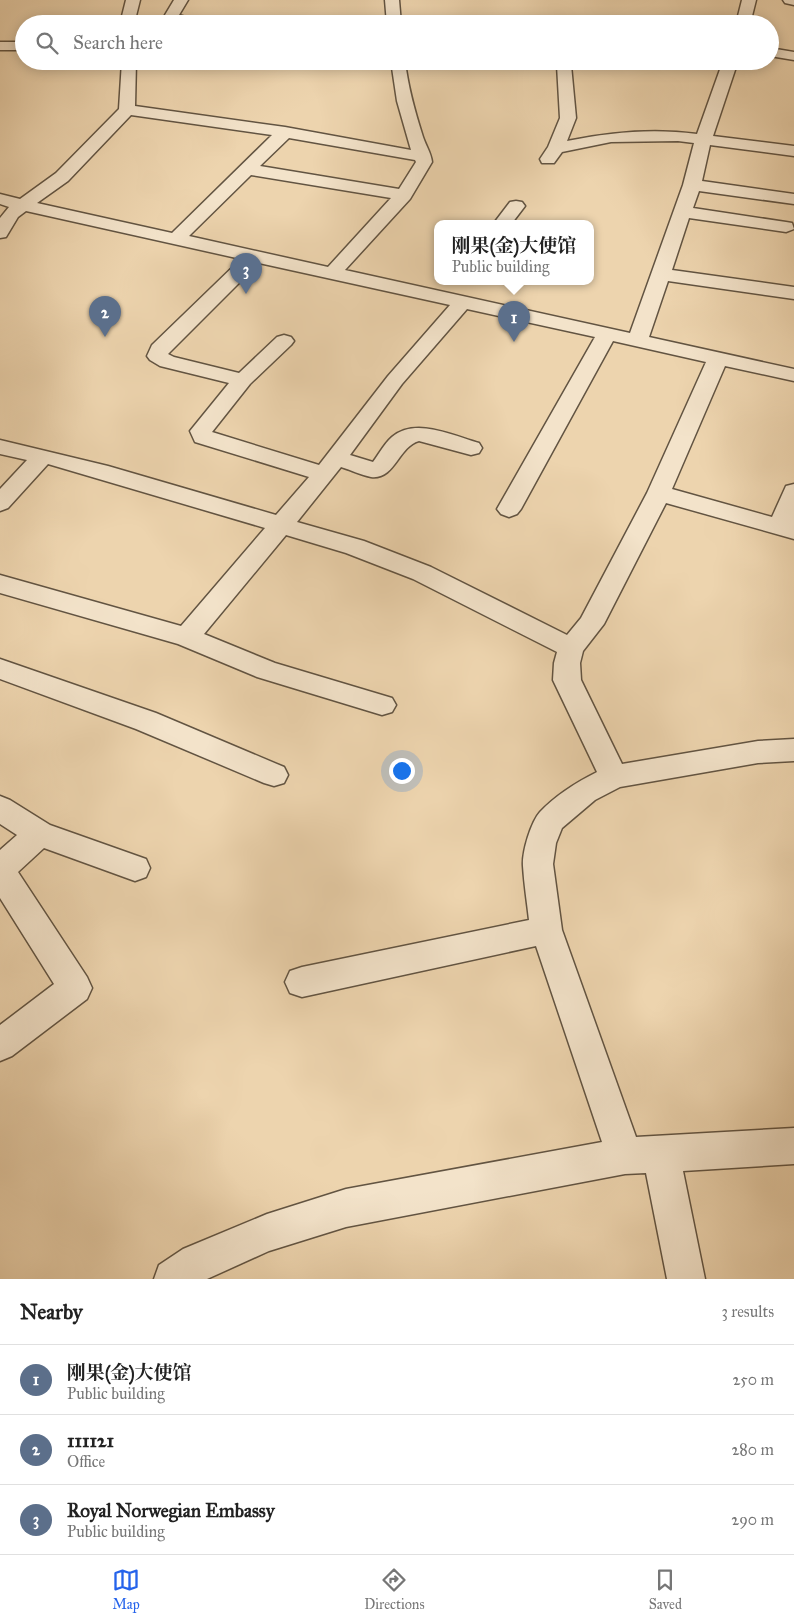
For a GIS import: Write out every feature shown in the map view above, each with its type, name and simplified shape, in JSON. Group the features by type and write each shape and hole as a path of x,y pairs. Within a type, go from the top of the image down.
{"street":[{"path":"129,15 133,0"},
{"path":"172,15 181,0"},
{"path":"392,0 393,15"},
{"path":"745,15 749,0"},
{"path":"790,0 794,1"},
{"path":"0,46 15,46"},
{"path":"779,54 794,56"},
{"path":"0,233 12,214 73,166 126,110 128,70"},
{"path":"332,273 404,195 424,162 424,157 416,144 400,82 399,70"},
{"path":"564,70 568,118 551,155 625,136"},
{"path":"638,340 692,185 704,138 728,70"},
{"path":"126,110 285,132 424,157"},
{"path":"568,118 593,128 625,136 704,138 794,151"},
{"path":"176,238 285,132"},
{"path":"246,169 404,195"},
{"path":"692,185 794,199"},
{"path":"0,199 332,273 456,293 607,334 794,376"},
{"path":"505,220 516,206"},
{"path":"683,212 786,227"},
{"path":"243,380 167,362 157,356 159,349 254,256"},
{"path":"661,274 794,293"},
{"path":"187,637 330,466 395,380 456,293"},
{"path":"509,508 607,334"},
{"path":"284,341 243,380 201,431 203,437 330,466 373,470 381,467 400,440 410,435 419,434 471,448"},
{"path":"614,777 567,680 567,663 571,648 591,624 659,493 718,359"},
{"path":"0,447 43,456 355,547 422,572 571,648"},
{"path":"0,503 7,493 43,456"},
{"path":"659,493 787,529 794,491"},
{"path":"0,584 187,637 266,670 382,705"},
{"path":"0,669 146,721 274,774"},
{"path":"625,1156 546,930 538,864 541,843 550,821 585,792 614,777 748,754 794,750"},
{"path":"0,808 39,834 135,868"},
{"path":"0,1045 75,988 0,870 39,834"},
{"path":"302,982 546,930"},
{"path":"192,1274 267,1233 346,1208 625,1156 794,1146"},
{"path":"661,1154 686,1279"}],"place":[{"name":"Royal Norwegian Embassy","path":"246,294"},
{"name":"111121","path":"105,337"},
{"name":"刚果(金)大使馆","path":"514,342"}]}
